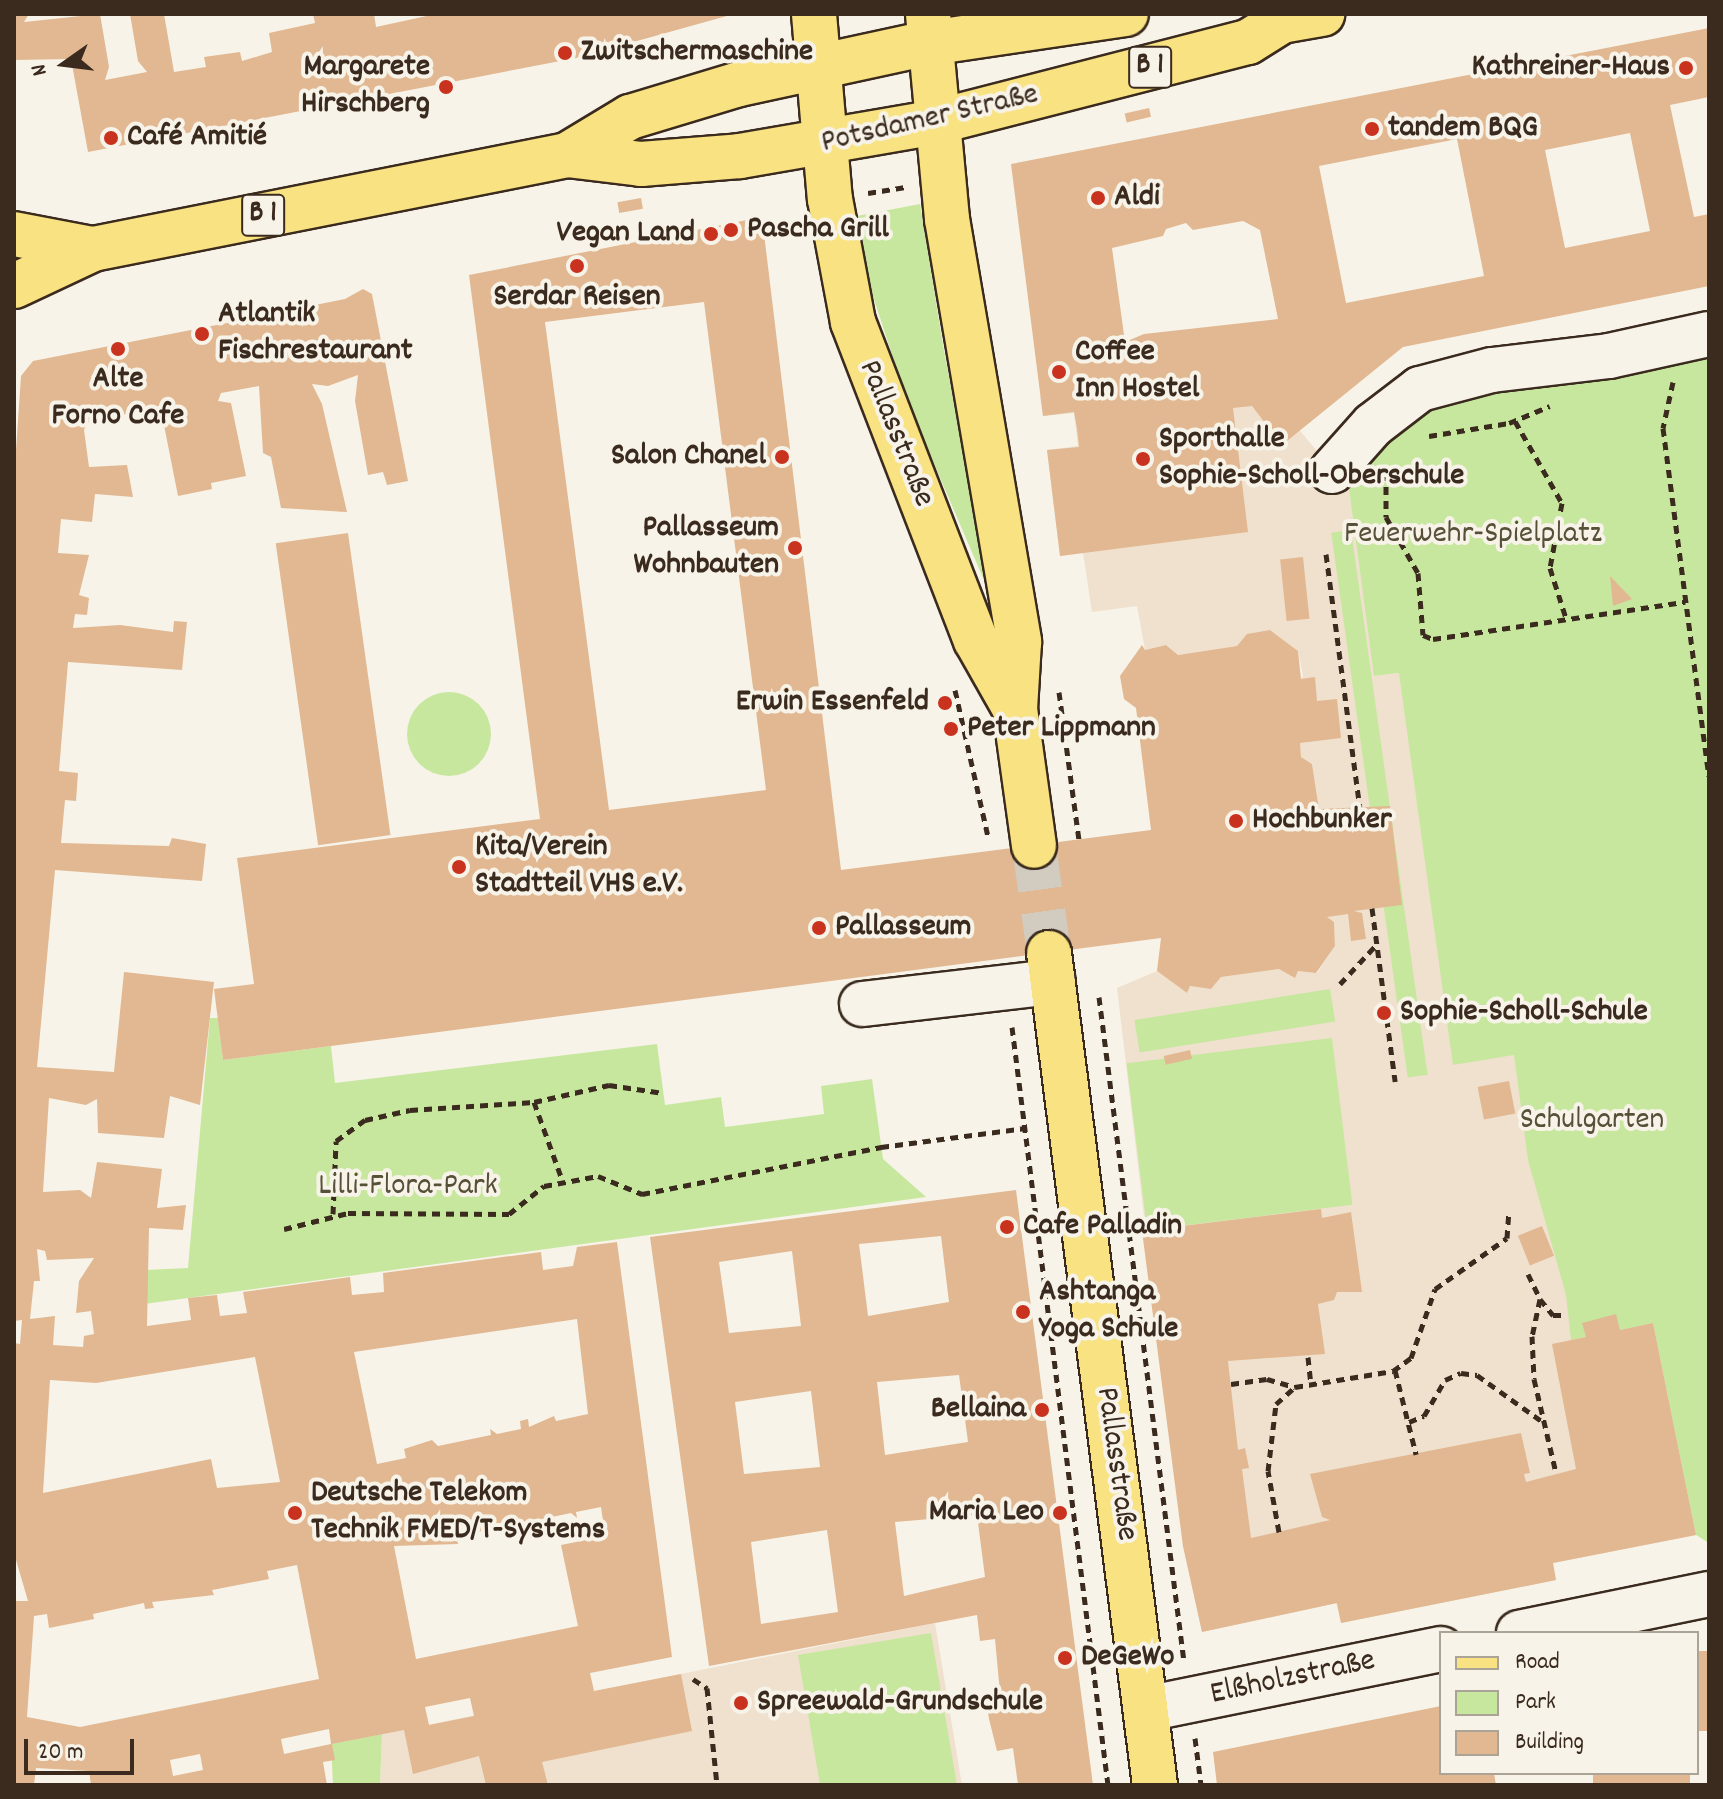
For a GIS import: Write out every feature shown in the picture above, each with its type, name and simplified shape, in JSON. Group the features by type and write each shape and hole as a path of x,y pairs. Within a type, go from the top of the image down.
{"main road":[{"name":"Pallasstraße","path":"814,14 825,144 841,267 866,366 976,640 1015,709"},
{"name":"Potsdamer Straße","path":"567,155 630,117 818,67 929,29 1126,14"},
{"name":"Potsdamer Straße","path":"14,286 93,249 567,155 641,164 825,144 936,122 1248,42 1287,16"},
{"name":"Pallasstraße","path":"929,29 936,122 1019,642 1015,709 1034,846"},
{"name":"Potsdamer Straße","path":"14,234 93,249"},
{"name":"Pallasstraße","path":"1051,968 1155,1785"}],"street":[{"path":"1332,471 1373,425 1420,389 1492,370 1609,356 1709,334"},
{"path":"862,1004 1007,988 1051,968"},
{"path":"1529,1631 1709,1594"},
{"name":"Elßholzstraße","path":"1146,1709 1439,1649"}],"path":[{"path":"855,196 918,184"},
{"path":"1659,380 1673,382 1663,428 1709,776"},
{"path":"1413,441 1515,421 1559,402"},
{"path":"1515,421 1562,503 1550,568 1566,618"},
{"path":"1393,458 1382,497 1394,536 1422,586 1418,617 1423,635 1433,639 1685,602"},
{"path":"1326,554 1360,809"},
{"path":"1698,699 1709,698"},
{"path":"968,733 990,851"},
{"path":"1372,908 1395,1081"},
{"path":"1340,984 1377,943"},
{"path":"1007,988 1108,1785"},
{"path":"1103,1028 1181,1635"},
{"path":"333,1214 336,1141 365,1120 410,1110 534,1102 609,1085 663,1093"},
{"path":"534,1102 563,1182"},
{"path":"284,1229 333,1214 409,1209 448,1216 509,1214 544,1186 598,1176 642,1194 867,1149 1071,1123"},
{"path":"1231,1384 1267,1379 1295,1387 1395,1370 1411,1358 1422,1336 1426,1303 1435,1289 1507,1238 1509,1211"},
{"path":"1528,1274 1540,1299 1553,1315 1567,1315"},
{"path":"1540,1299 1532,1336 1543,1422 1556,1473"},
{"path":"1308,1357 1311,1385"},
{"path":"1395,1370 1416,1454"},
{"path":"1409,1422 1424,1416 1445,1380 1461,1373 1477,1375 1543,1422"},
{"path":"1279,1532 1268,1485 1270,1425 1276,1404 1295,1387"},
{"path":"693,1679 707,1688 717,1785"},
{"path":"1198,1759 1201,1785"}],"shaded area":[{"name":"Sophie-Scholl-Schule","path":"1247,368 1349,489 1375,676 1601,648 1643,1272 1696,1535 1553,1563 1556,1580 1341,1623 1336,1603 1202,1632 1183,1546 1117,988 1157,971 1187,993 1190,986 1211,989 1221,977 1279,969 1295,977 1298,971 1317,973 1335,946 1334,922 1322,914 1323,834 1312,764 1301,757 1293,688 1303,676 1298,651 1270,630 1237,646 1178,655 1166,645 1145,650 1137,606 1092,612 1083,553 1060,556 1047,450 1078,446 1074,413 1043,416 1040,395"},
{"name":"Spreewald-Grundschule","path":"935,1623 962,1785 380,1785 382,1734"}],"green space":[{"path":"920,204 989,592 906,398 873,296 857,216"},
{"path":"1709,343 1709,1543 1696,1535 1653,1323 1620,1330 1583,1323 1586,1337 1571,1340 1566,1295 1528,1160 1514,1055 1453,1065 1399,673 1374,676 1349,489 1349,466 1426,401"},
{"path":"1351,530 1428,1075 1408,1077 1331,533"},
{"path":"441,692 457,692 473,699 484,710 491,734 488,750 479,764 457,776 441,776 425,769 414,758 407,742 407,726 414,710 425,699"},
{"path":"1330,989 1335,1022 1140,1053 1134,1020"},
{"name":"Lilli-Flora-Park","path":"210,1018 218,1018 223,1060 331,1046 335,1083 657,1044 665,1105 721,1097 725,1127 824,1114 821,1086 872,1079 883,1159 926,1197 144,1304 146,1270 188,1268"},
{"path":"1332,1038 1352,1205 1147,1230 1127,1063"},
{"path":"931,1633 957,1785 820,1785 798,1655"},
{"path":"382,1734 380,1785 333,1785 331,1744"}],"building":[{"path":"14,14 29,14 24,22 100,14 109,67 105,80 147,72 138,61 130,14 164,14 174,72 206,67 204,57 240,52 242,61 272,52 269,33 315,23 313,14 374,14 376,27 436,14 734,14 576,58 88,152 71,59 14,60"},
{"path":"1709,28 1709,97 1670,105 1694,217 1709,214 1709,286 1403,347 1282,445 1252,406 1233,408 1248,532 1060,556 1047,450 1079,447 1077,429 1074,412 1043,416 1011,164","holes":["1630,133 1650,231 1565,248 1545,150","1457,139 1484,276 1346,303 1319,166","1243,221 1260,230 1278,319 1144,334 1125,342 1112,248 1163,236 1166,229 1186,223 1193,230"]},
{"path":"1149,108 1151,117 1127,122 1125,114"},
{"path":"641,198 643,209 619,213 617,202"},
{"path":"762,217 841,870 1151,830 1136,708 1124,699 1120,676 1142,645 1145,650 1166,645 1178,655 1237,646 1247,634 1270,630 1298,651 1301,679 1315,677 1317,701 1337,699 1341,738 1300,743 1301,757 1312,764 1319,809 1390,806 1402,905 1354,911 1362,913 1366,939 1351,941 1348,914 1327,917 1334,922 1335,946 1316,973 1298,971 1295,978 1279,969 1221,977 1211,989 1190,986 1187,993 1157,971 1161,938 223,1060 214,989 254,984 237,858 540,819 469,275","holes":["704,302 766,790 609,810 545,322"]},
{"path":"363,289 372,294 408,481 387,485 383,472 368,475 355,401 358,375 328,386 312,384 322,404 347,512 281,508 271,457 263,453 259,386 221,393 218,401 231,403 246,476 211,483 212,489 178,496 163,420 172,413 170,404 87,423 84,430 89,467 127,465 133,497 95,494 92,522 61,519 58,553 89,555 79,595 89,598 87,615 75,614 73,628 120,625 173,632 174,621 187,622 182,670 68,662 59,771 78,773 76,801 65,800 61,843 169,846 172,838 206,844 202,881 55,870 37,1067 114,1072 124,972 214,982 200,1105 170,1096 164,1138 98,1133 97,1099 86,1105 49,1098 43,1192 80,1190 91,1198 97,1162 162,1169 157,1208 186,1205 183,1230 149,1228 147,1326 191,1320 188,1298 217,1295 220,1316 247,1313 243,1292 350,1277 352,1295 384,1292 383,1273 541,1252 543,1270 573,1266 577,1247 617,1242 672,1657 590,1673 594,1691 681,1674 692,1731 542,1762 548,1785 486,1785 479,1756 413,1774 404,1730 332,1744 335,1760 323,1762 327,1785 91,1785 89,1771 36,1768 34,1785 14,1785 14,1601 28,1601 14,1553 14,1343 20,1344 22,1320 14,1321 14,480 21,376 33,361 267,315 288,304 295,309 345,299","holes":["37,1249 45,1251 47,1260 94,1258 79,1281 76,1313 91,1311 94,1334 84,1336 83,1347 53,1345 55,1316 30,1319 34,1281 40,1281","577,1319 588,1414 556,1421 554,1416 529,1427 528,1419 520,1421 521,1429 497,1434 490,1429 491,1435 438,1446 432,1440 404,1449 406,1458 377,1464 354,1352","255,1357 280,1482 217,1488 211,1459 43,1493 50,1380 96,1383","601,1507 603,1521 588,1524 591,1539 561,1545 578,1626 416,1659 394,1546 458,1544 457,1536 512,1525 513,1531 518,1524 571,1513 577,1518 576,1512","297,1565 319,1679 80,1727 27,1717 34,1616 47,1614 49,1628 94,1619 93,1614 144,1603 145,1609 154,1608 152,1602 214,1595 212,1590 269,1579 267,1571","470,1698 474,1716 429,1725 425,1707","329,1729 331,1744 284,1754 281,1739","200,1754 203,1770 173,1776 170,1760"]},
{"path":"348,533 390,835 318,845 276,543"},
{"path":"1303,557 1309,619 1287,621 1280,559"},
{"path":"1610,576 1632,599 1613,606"},
{"path":"1190,1050 1192,1059 1166,1065 1164,1056"},
{"path":"1509,1081 1515,1113 1484,1119 1478,1087"},
{"path":"1016,1190 1093,1785 1018,1785 1013,1748 997,1751 989,1719 985,1695 1000,1693 995,1639 980,1641 977,1615 709,1666 650,1237","holes":["941,1236 949,1302 868,1316 859,1244","792,1251 801,1326 729,1333 719,1262","959,1375 968,1442 885,1455 877,1382","811,1391 820,1467 744,1474 735,1402","977,1515 985,1577 904,1596 895,1522","827,1530 838,1612 761,1624 751,1542"]},
{"path":"1321,1209 1322,1218 1351,1212 1362,1292 1337,1292 1334,1300 1318,1304 1325,1354 1228,1361 1238,1450 1245,1448 1249,1468 1242,1469 1251,1538 1330,1520 1322,1517 1310,1474 1521,1433 1530,1473 1524,1474 1526,1482 1576,1469 1552,1344 1586,1337 1582,1323 1616,1314 1620,1330 1653,1323 1696,1535 1553,1563 1556,1580 1341,1623 1337,1603 1202,1632 1183,1546 1142,1231"},
{"path":"1542,1226 1554,1256 1530,1265 1518,1236"},
{"path":"1699,1651 1709,1651 1709,1731 1699,1731"},
{"path":"1439,1706 1439,1775 1494,1775 1496,1785 1217,1785 1213,1752"},
{"path":"1593,1775 1690,1775 1690,1785 1593,1785"}],"tunnel":[{"path":"1034,846 1049,953"}],"place":[{"name":"Zwitschermaschine","path":"565,53"},
{"name":"Kathreiner-Haus","path":"1686,68"},
{"name":"Margarete Hirschberg","path":"446,87"},
{"name":"tandem BQG","path":"1372,129"},
{"name":"Café Amitié","path":"111,138"},
{"name":"Aldi","path":"1098,198"},
{"name":"Pascha Grill","path":"731,230"},
{"name":"Vegan Land","path":"711,234"},
{"name":"Serdar Reisen","path":"577,266"},
{"name":"Atlantik Fischrestaurant","path":"202,334"},
{"name":"Alte Forno Cafe","path":"118,349"},
{"name":"Coffee Inn Hostel","path":"1059,372"},
{"name":"Salon Chanel","path":"782,457"},
{"name":"Sporthalle Sophie-Scholl-Oberschule","path":"1143,459"},
{"name":"Pallasseum Wohnbauten","path":"795,548"},
{"name":"Erwin Essenfeld","path":"945,703"},
{"name":"Peter Lippmann","path":"951,729"},
{"name":"Hochbunker","path":"1236,821"},
{"name":"Kita/Verein Stadtteil VHS e.V.","path":"459,867"},
{"name":"Pallasseum","path":"819,928"},
{"name":"Sophie-Scholl-Schule","path":"1384,1013"},
{"name":"Cafe Palladin","path":"1007,1227"},
{"name":"Ashtanga Yoga Schule","path":"1023,1312"},
{"name":"Bellaina","path":"1042,1410"},
{"name":"Deutsche Telekom Technik FMED/T-Systems","path":"295,1513"},
{"name":"Maria Leo","path":"1060,1513"},
{"name":"DeGeWo","path":"1065,1658"},
{"name":"Spreewald-Grundschule","path":"741,1703"}],"park label":[{"name":"Feuerwehr-Spielplatz","path":"1473,535"},
{"name":"Schulgarten","path":"1592,1121"}]}
